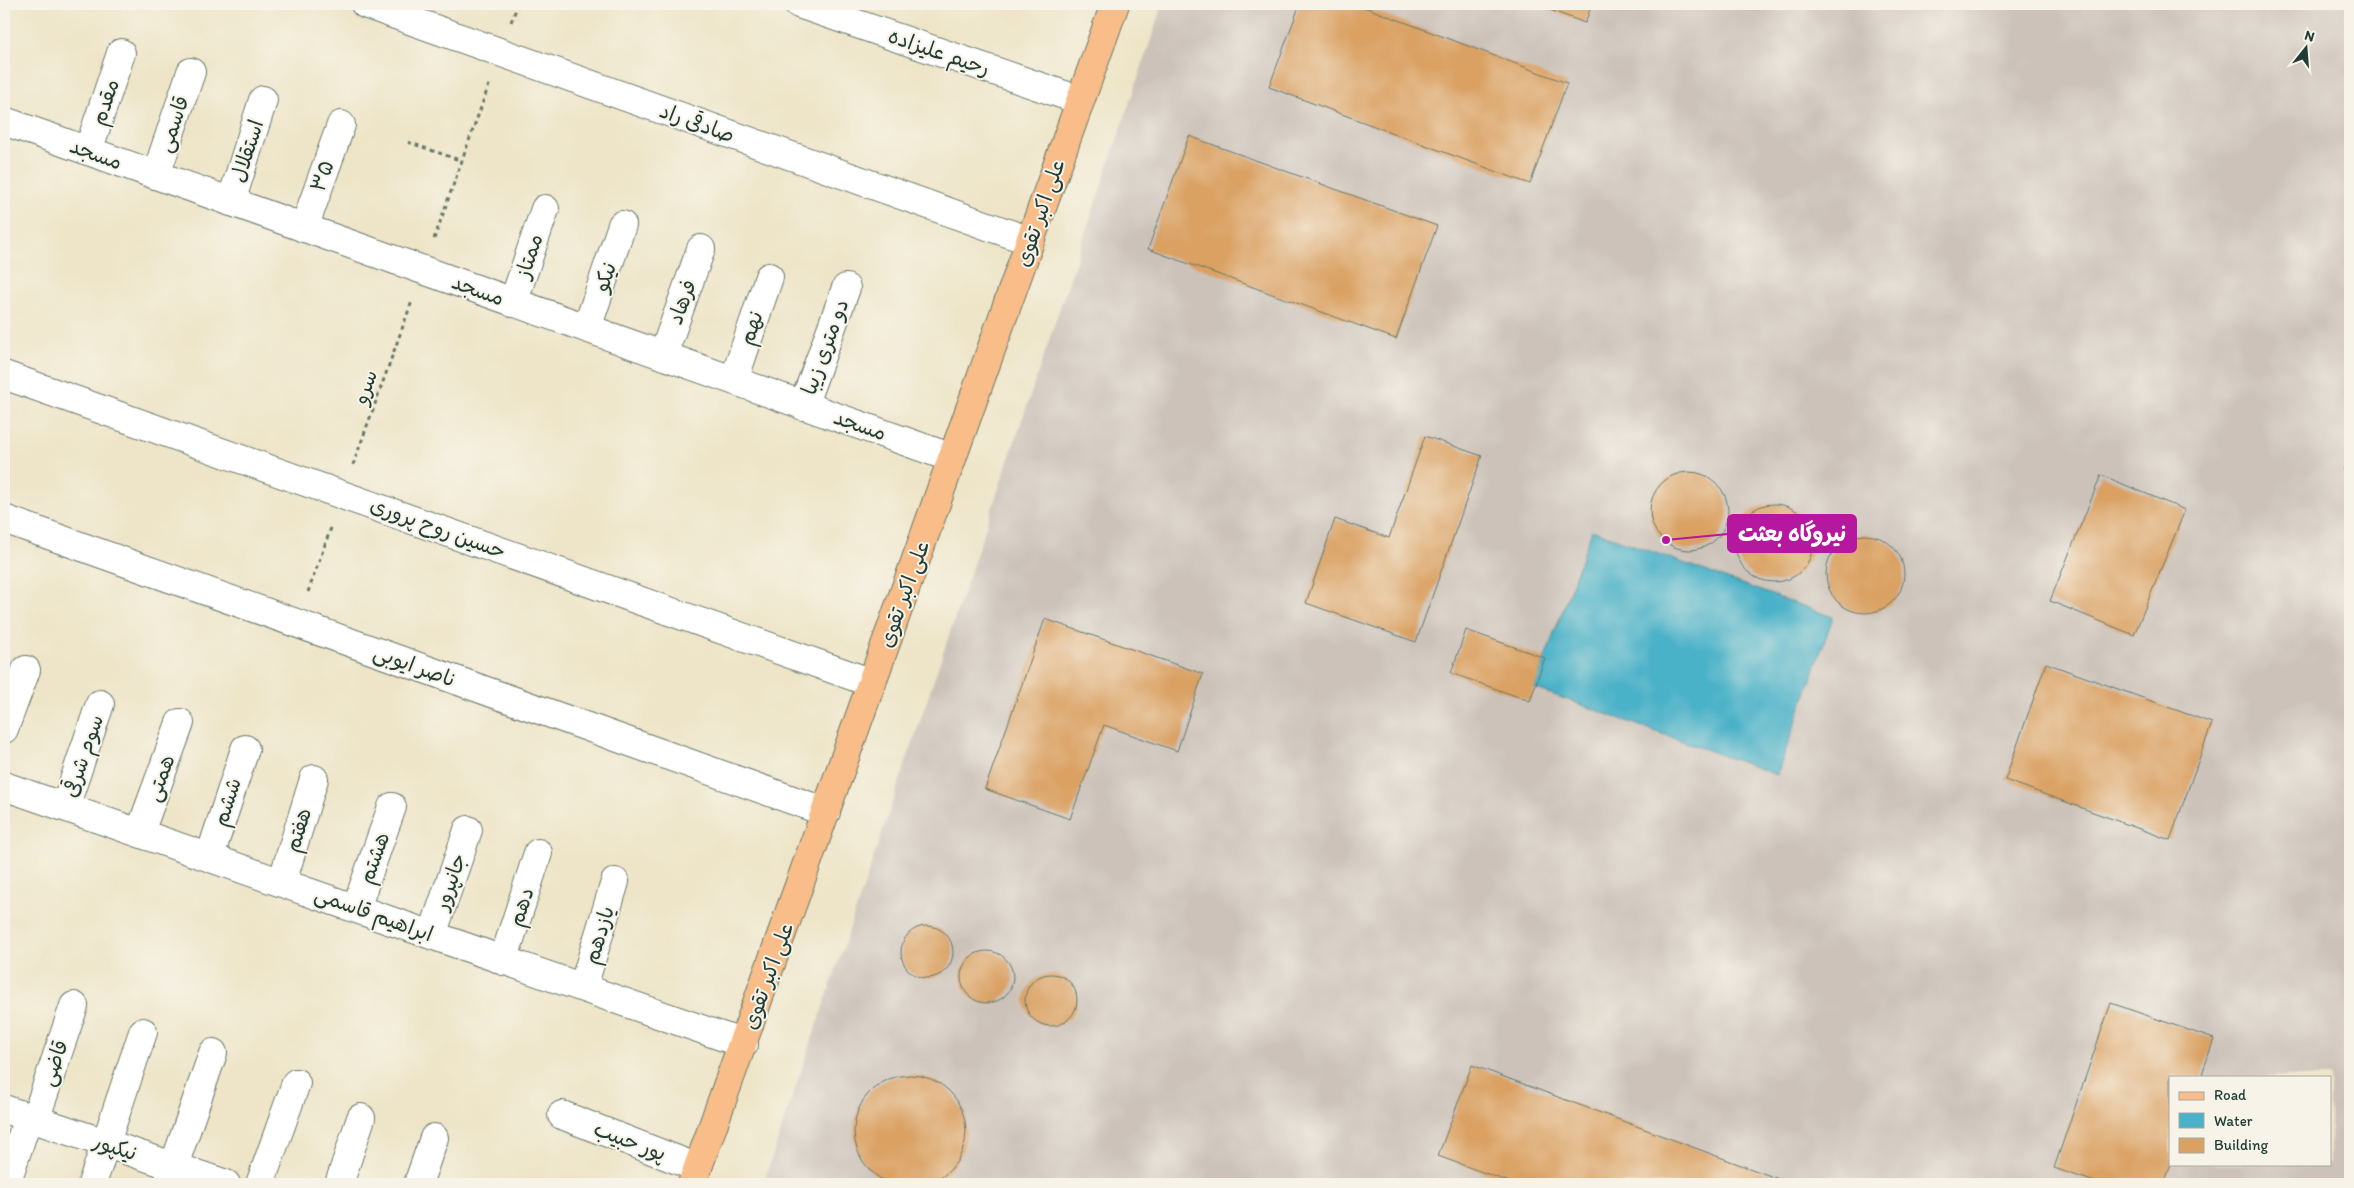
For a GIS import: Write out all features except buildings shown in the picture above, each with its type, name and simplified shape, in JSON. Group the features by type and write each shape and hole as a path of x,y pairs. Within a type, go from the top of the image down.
{"main road":[{"name":"علی اکبر تقوی","path":"695,1176 744,1044 1079,100 1115,4"}],"street":[{"name":"صادقی راد","path":"365,4 1030,241"},
{"name":"رحیم علیزاده","path":"799,4 1079,100"},
{"name":"مقدم","path":"88,151 121,53"},
{"name":"قاسمی","path":"156,175 190,72"},
{"name":"استقلال","path":"230,202 263,100"},
{"name":"مسجد","path":"4,121 952,458"},
{"name":"۳۵","path":"304,228 341,125"},
{"name":"ممتاز","path":"514,303 545,209"},
{"name":"نیکو","path":"587,328 622,225"},
{"name":"فرهاد","path":"663,355 701,249"},
{"name":"نهم","path":"734,380 769,276"},
{"name":"دو متری زیبا","path":"803,406 846,288"},
{"name":"حسین روح پروری","path":"4,375 872,683"},
{"name":"ناصر ایوبی","path":"4,519 826,812"},
{"path":"4,729 26,670"},
{"name":"سوم شرقی","path":"65,807 100,704"},
{"name":"همتی","path":"140,832 180,723"},
{"name":"ششم","path":"210,856 245,749"},
{"name":"هفتم","path":"282,882 314,779"},
{"name":"ابراهیم قاسمی","path":"4,786 210,856 744,1044"},
{"name":"هشتم","path":"356,908 392,807"},
{"name":"جانپرور","path":"432,935 468,830"},
{"name":"دهم","path":"504,961 538,853"},
{"name":"یازدهم","path":"583,987 615,882"},
{"name":"قاضی","path":"6,1184 22,1116 74,1006"},
{"path":"92,1184 143,1032"},
{"path":"170,1175 213,1053"},
{"path":"260,1184 296,1083"},
{"name":"پور حبیب","path":"562,1114 695,1176"},
{"name":"نیکپور","path":"22,1116 104,1144 170,1175 226,1184"},
{"path":"339,1184 361,1118"},
{"path":"418,1184 434,1138"}],"path":[{"name":"سرو","path":"297,624 501,52"},
{"path":"408,142 462,161"}],"shaded area":[{"path":"1163,4 2350,4 2350,1184 763,1184"}],"water":[{"path":"1592,530 1833,617 1777,775 1534,688"}],"place":[{"name":"نیروگاه بعثت","path":"1666,540"}]}
